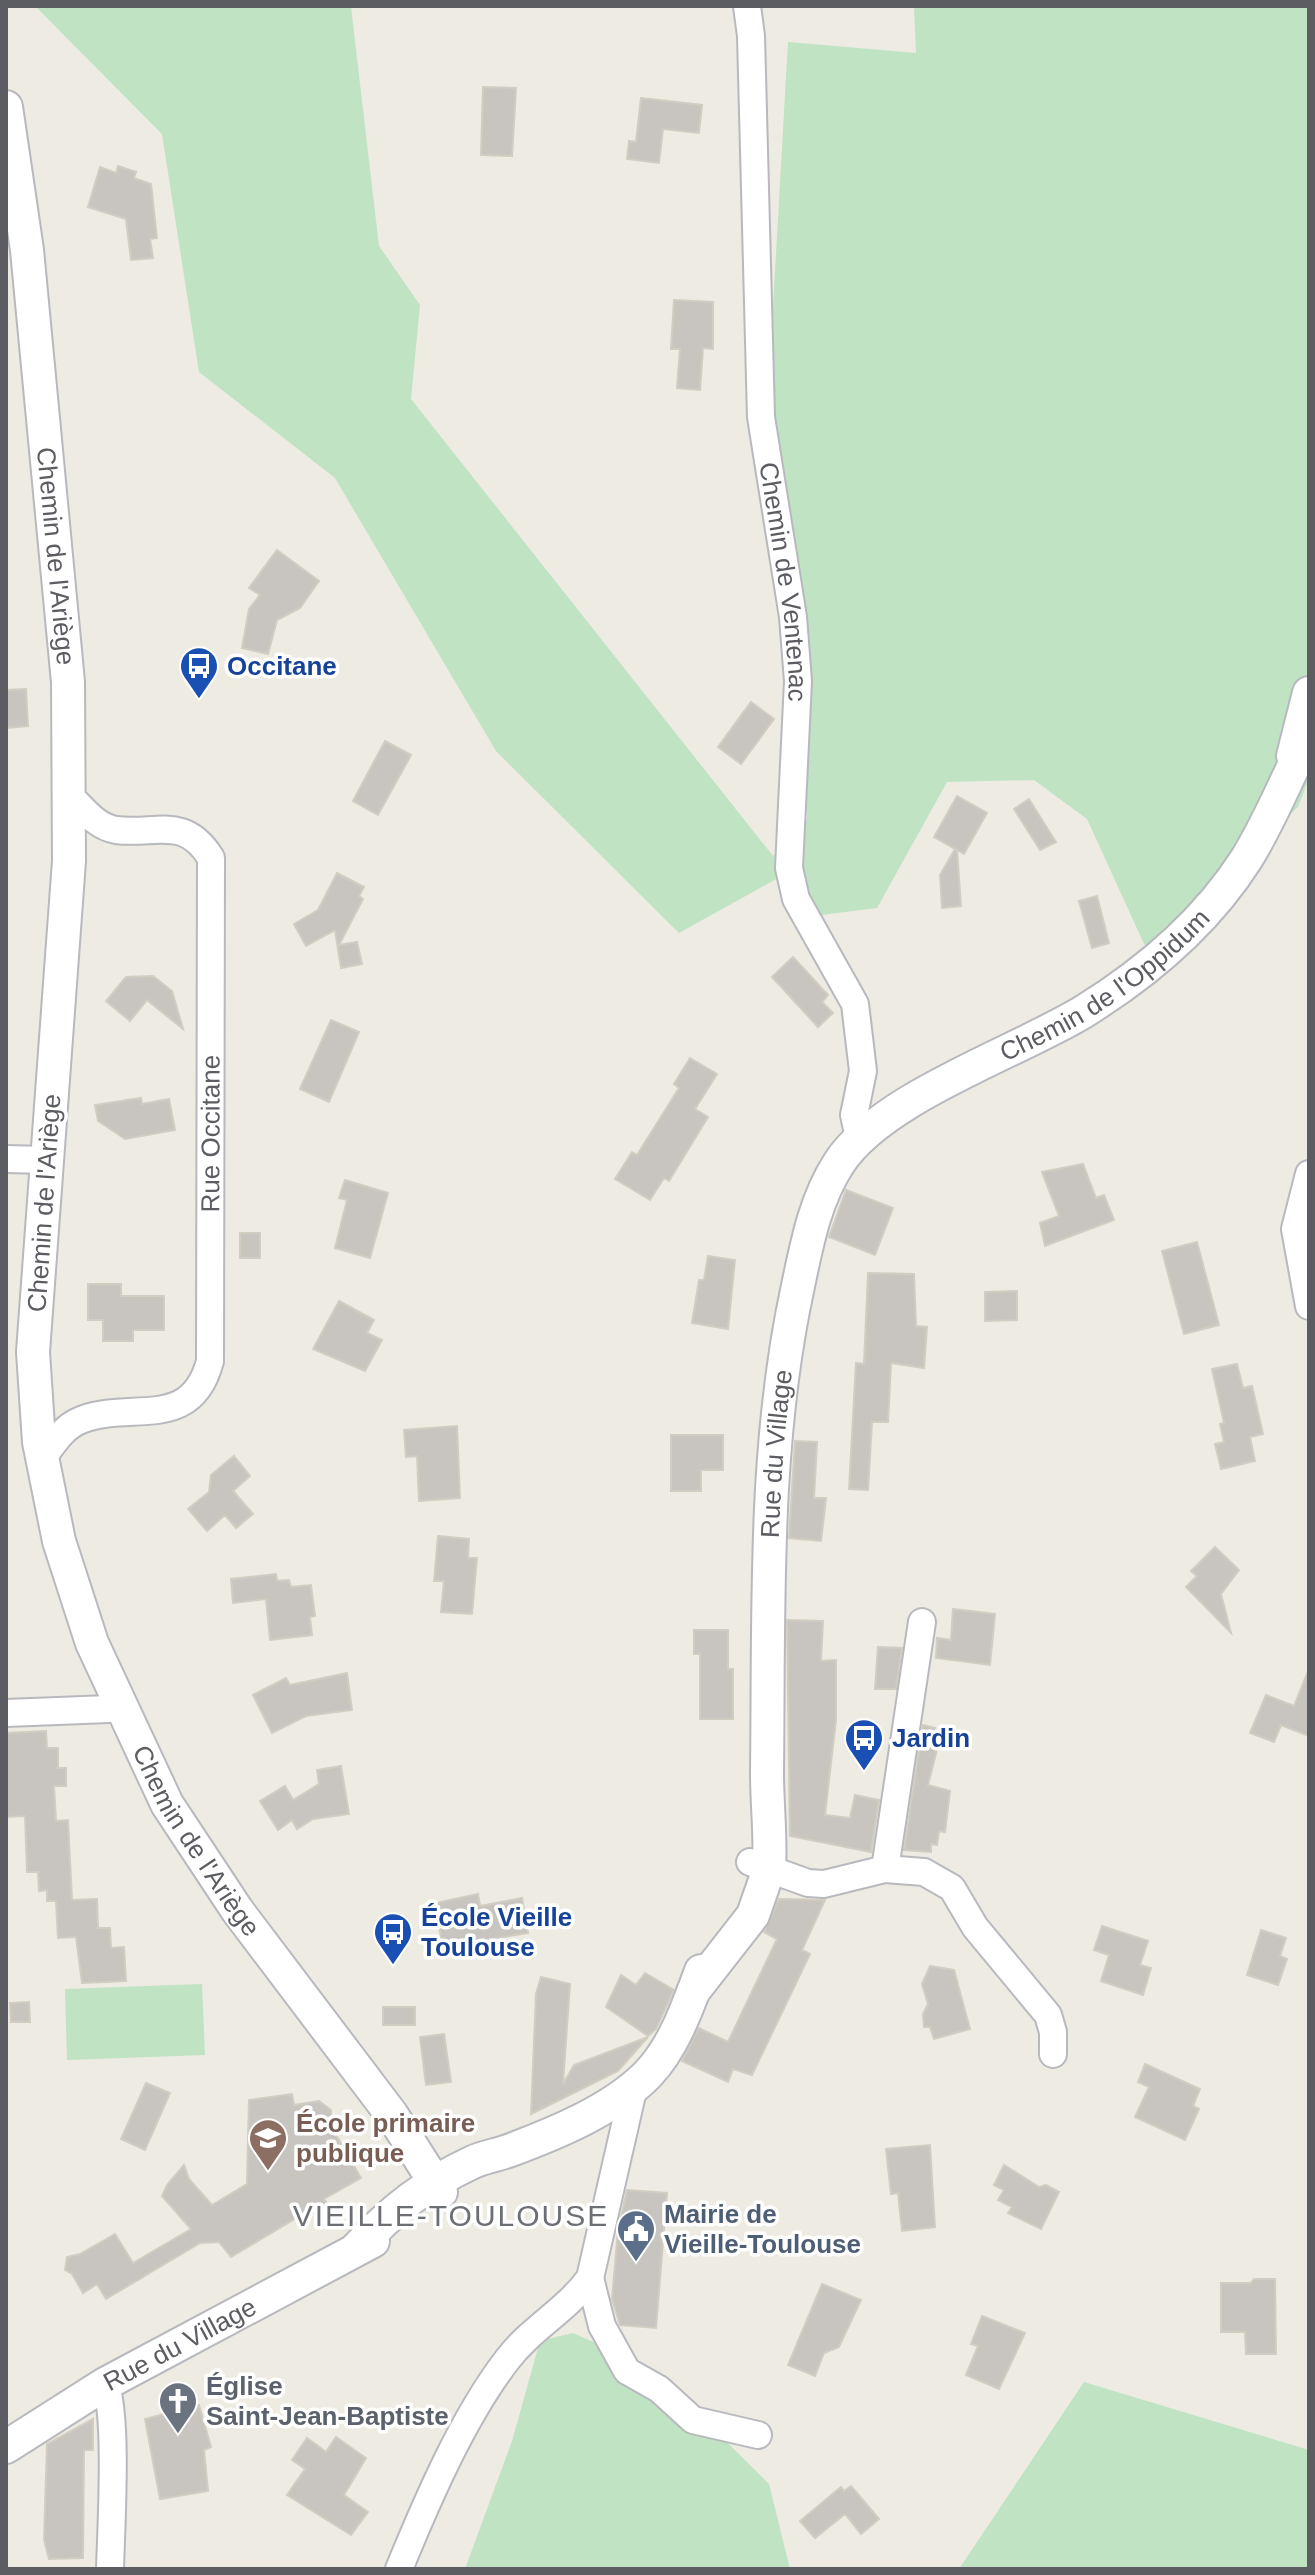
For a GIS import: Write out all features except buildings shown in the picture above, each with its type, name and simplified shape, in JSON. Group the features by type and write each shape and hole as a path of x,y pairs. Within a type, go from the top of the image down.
{"street":[{"name":"Chemin de Ventenac","path":"747,6 751,36 761,417 793,617 798,681 789,868 796,899 855,1004 863,1071 854,1115 859,1138"},
{"name":"Chemin de l'Ariège","path":"6,107 27,250 68,682 69,861 33,1352 34,1396 42,1459 59,1541 79,1611 119,1705 167,1804 196,1852 392,2115 438,2187"},
{"name":"Chemin de l'Oppidum","path":"1290,772 1309,693"},
{"name":"Chemin de l'Oppidum","path":"859,1138 893,1113 1081,1013 1163,954 1228,886 1267,823 1309,735"},
{"path":"71,797 99,824 115,830"},
{"name":"Rue Occitane","path":"34,1396 60,1413 82,1419 163,1409 191,1399 204,1384 210,1361 211,858 199,840 183,832 162,828 115,830 84,847 69,861"},
{"name":"Rue du Village","path":"6,2447 105,2384 356,2249 404,2200 438,2187 477,2160 508,2151 579,2119 634,2086 659,2062 693,1992 709,1950 760,1866 767,1785 769,1501 787,1338 810,1227 839,1163 859,1138"},
{"path":"6,1159 47,1160"},
{"path":"1309,1174 1295,1229 1309,1306"},
{"path":"42,1459 61,1433 82,1419"},
{"path":"885,1869 922,1622"},
{"path":"6,1713 109,1709 119,1705"},
{"path":"760,1866 808,1883 824,1884 885,1869 924,1872 952,1888 975,1927 1048,2015 1053,2032 1053,2054"},
{"path":"399,2569 479,2399 508,2358 534,2330 574,2300 590,2278 634,2086"},
{"path":"590,2278 602,2326 627,2371 659,2389 693,2420 758,2435"},
{"path":"105,2384 109,2394 110,2422 110,2569"}],"green space":[{"path":"35,6 351,7 379,246 420,305 411,399 773,856 807,819 797,557 775,442 773,307 788,42 916,53 914,6 1309,6 1309,779 1298,807 1145,946 1087,819 1034,780 947,782 877,908 813,916 778,878 679,933 496,751 335,478 199,372 162,134"},
{"path":"202,1984 205,2055 67,2060 65,1989"},
{"path":"573,2333 652,2368 769,2484 790,2569 465,2569 512,2441 540,2341"},
{"path":"1084,2382 1309,2450 1309,2569 959,2569"}],"place":[{"name":"Occitane","path":"199,700"},
{"name":"Jardin","path":"864,1772"},
{"name":"École Vieille Toulouse","path":"393,1966"},
{"name":"École primaire publique","path":"268,2172"},
{"name":"Mairie de Vieille-Toulouse","path":"636,2263"},
{"name":"Église Saint-Jean-Baptiste","path":"178,2435"}],"district":[{"name":"VIEILLE-TOULOUSE","path":"451,2216"}]}
